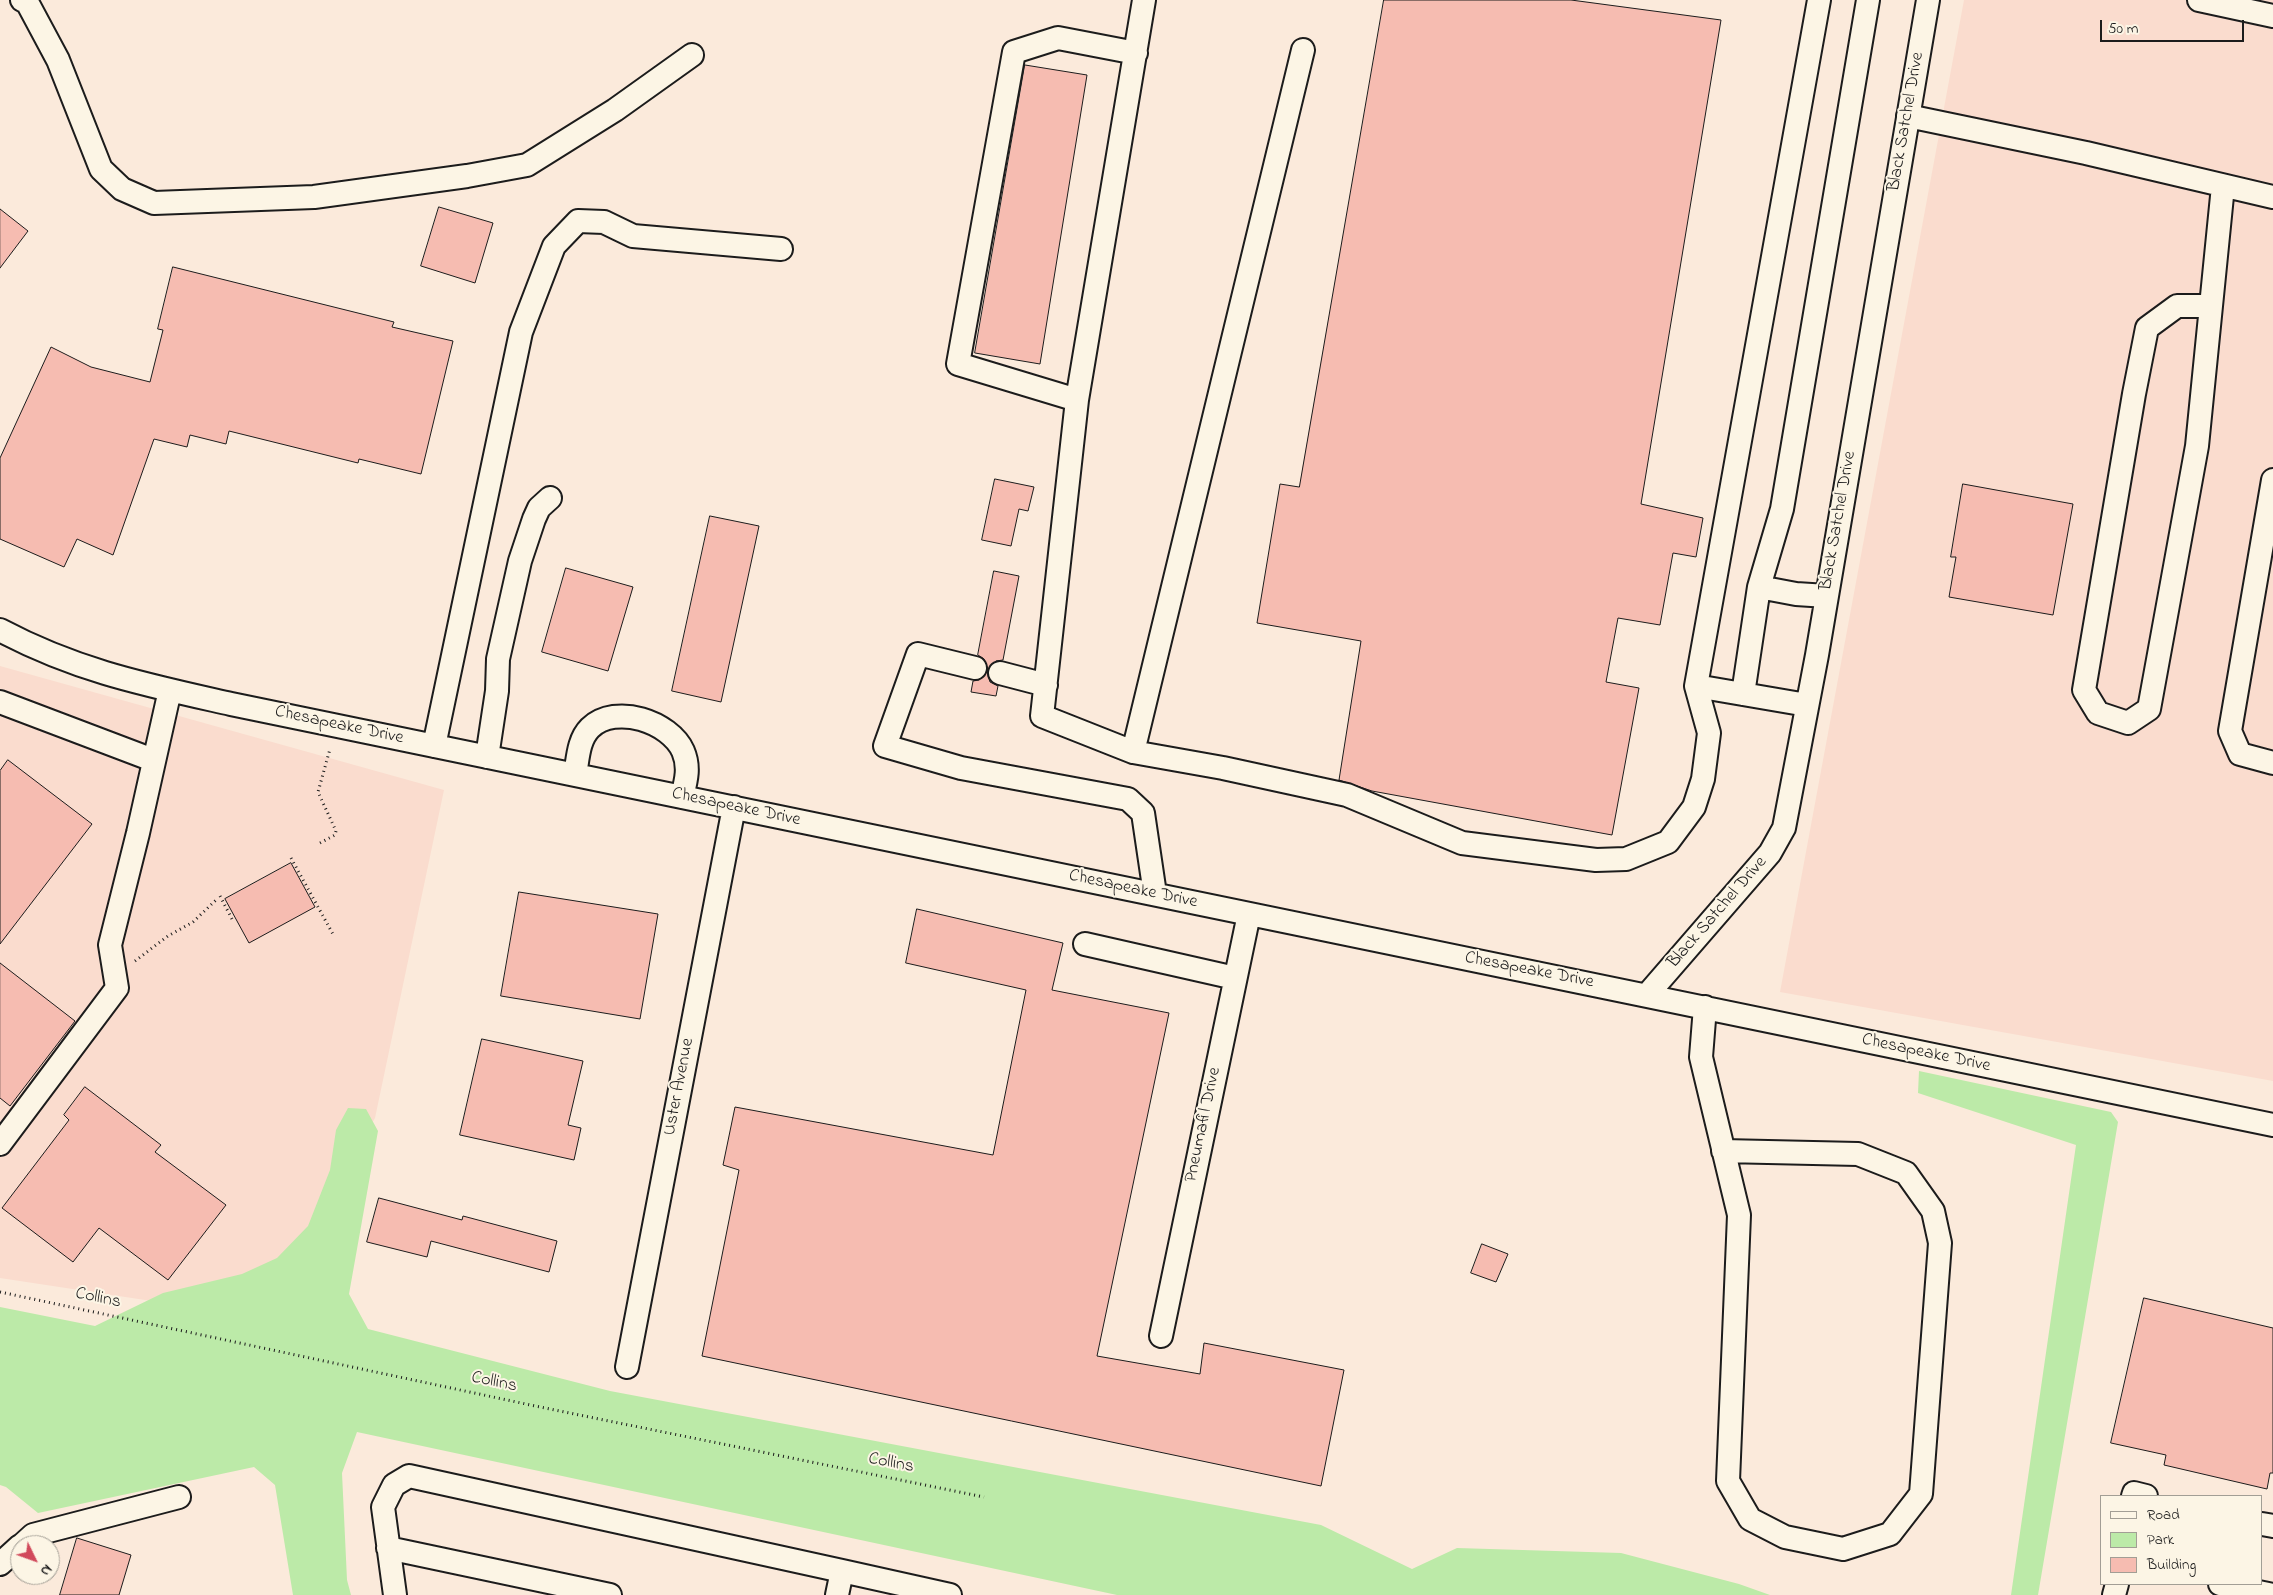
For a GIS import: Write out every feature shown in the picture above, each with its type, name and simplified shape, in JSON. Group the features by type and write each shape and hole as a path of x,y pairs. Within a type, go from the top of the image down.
{"street":[{"path":"22,0 27,2 58,60 101,169 122,189 154,203 314,197 467,176 527,165 615,110 692,55"},
{"path":"1144,0 1076,400 1042,716 1133,752 1223,768 1346,795 1462,843 1596,860 1626,858 1668,842 1694,807 1703,779 1709,733 1696,686 1819,0"},
{"path":"1743,694 1759,587 1782,509 1868,0"},
{"name":"Black Satchel Drive","path":"1647,995 1781,837 1827,596 1928,0"},
{"path":"2200,0 2273,16"},
{"path":"1076,400 958,364 1014,52 1058,38 1136,53"},
{"path":"1133,752 1303,50"},
{"path":"1908,116 2086,153 2273,198"},
{"path":"2211,306 2177,306 2147,328 2084,690 2098,713 2128,723 2149,709 2197,446 2211,306 2223,186"},
{"path":"434,746 521,332 554,246 578,221 604,222 633,236 781,249"},
{"path":"2273,480 2230,731 2240,754 2273,763"},
{"path":"488,757 497,691 498,659 520,561 539,508 550,498"},
{"path":"1759,587 1796,594 1827,596"},
{"name":"Chesapeake Drive","path":"2,635 78,665 170,690 2273,1125"},
{"path":"976,668 918,654 885,746 961,768 1128,799 1143,813 1155,894"},
{"path":"1000,673 1046,685"},
{"path":"1696,686 1807,705"},
{"path":"0,1144 117,988 110,945 138,833 170,690"},
{"path":"0,702 153,760"},
{"path":"576,775 580,748 584,736 591,727 611,717 646,721 662,728 674,738 683,751 687,766 682,797"},
{"name":"Uster Avenue","path":"627,1367 734,807"},
{"name":"Pneumafil Drive","path":"1161,1336 1249,914"},
{"path":"1085,944 1235,978"},
{"path":"1705,1007 1700,1057 1723,1151 1739,1216 1728,1480 1750,1519 1785,1537 1843,1549 1890,1534 1922,1494 1940,1242 1932,1211 1906,1173 1858,1154 1723,1151"},
{"path":"395,1595 383,1507 394,1485 409,1476 950,1595"},
{"path":"33,1535 180,1497"},
{"path":"388,1548 610,1595"},
{"path":"0,1564 10,1555"},
{"path":"836,1595 842,1572"},
{"path":"2225,1585 2273,1594"}],"path":[{"path":"320,842 336,831 318,792 330,749"},
{"path":"291,858 334,936"},
{"path":"220,896 232,919"},
{"path":"135,962 168,936 193,922 216,900"},
{"name":"Collins","path":"0,1292 540,1407 984,1496"}],"shaded area":[{"path":"1964,0 2273,0 2273,1081 1780,992"},
{"path":"0,666 444,790 375,1118 288,1267 165,1303 0,1278"}],"green space":[{"path":"1919,1071 2111,1112 2118,1122 2038,1595 2011,1595 2076,1145 1918,1093"},
{"path":"348,1108 366,1109 378,1131 349,1294 368,1329 610,1391 1321,1525 1412,1569 1457,1548 1621,1553 1739,1584 1770,1595 1117,1595 357,1432 342,1473 347,1580 351,1595 293,1595 275,1485 254,1467 38,1513 6,1487 0,1485 0,1307 95,1326 163,1293 242,1274 277,1258 308,1226 330,1170 336,1130"}],"building":[{"path":"1384,0 1571,0 1721,20 1641,504 1703,518 1696,557 1673,553 1660,625 1618,618 1606,682 1639,688 1612,835 1372,791 1339,780 1361,641 1257,623 1280,484 1299,487"},
{"path":"1025,65 1087,75 1040,364 975,353"},
{"path":"439,207 493,223 475,283 421,266"},
{"path":"0,209 28,231 0,268"},
{"path":"173,267 394,322 392,327 453,341 421,474 359,459 358,463 229,431 226,444 190,435 187,447 154,439 113,555 77,539 64,567 0,539 0,458 51,347 91,367 150,382 163,330 158,329"},
{"path":"995,479 1034,487 1028,511 1019,509 1011,546 982,540"},
{"path":"1963,484 2073,504 2053,615 1949,597 1956,557 1951,557"},
{"path":"710,516 759,526 721,702 672,691"},
{"path":"566,568 633,587 608,671 542,652"},
{"path":"994,571 1019,576 1003,660 996,661 988,669 984,659 978,655"},
{"path":"987,672 990,682 998,686 996,696 971,692 973,681 979,680"},
{"path":"8,760 92,824 0,944 0,771"},
{"path":"291,863 315,907 249,943 225,899"},
{"path":"519,892 658,914 640,1019 501,996"},
{"path":"917,909 1063,943 1052,990 1169,1013 1097,1356 1200,1374 1204,1343 1344,1370 1321,1486 702,1356 739,1170 723,1165 735,1107 993,1155 1026,990 906,963"},
{"path":"0,963 75,1021 10,1106 0,1098"},
{"path":"482,1039 583,1061 568,1125 581,1128 574,1160 460,1135"},
{"path":"85,1087 161,1145 155,1152 226,1205 168,1280 99,1228 73,1262 2,1208 69,1120 64,1115"},
{"path":"379,1198 462,1220 463,1216 557,1241 549,1272 431,1241 427,1257 367,1242"},
{"path":"1482,1244 1508,1254 1496,1282 1471,1273"},
{"path":"2144,1298 2273,1328 2273,1473 2270,1473 2267,1489 2164,1465 2166,1455 2111,1443"},
{"path":"77,1538 131,1555 119,1595 60,1595"}]}
